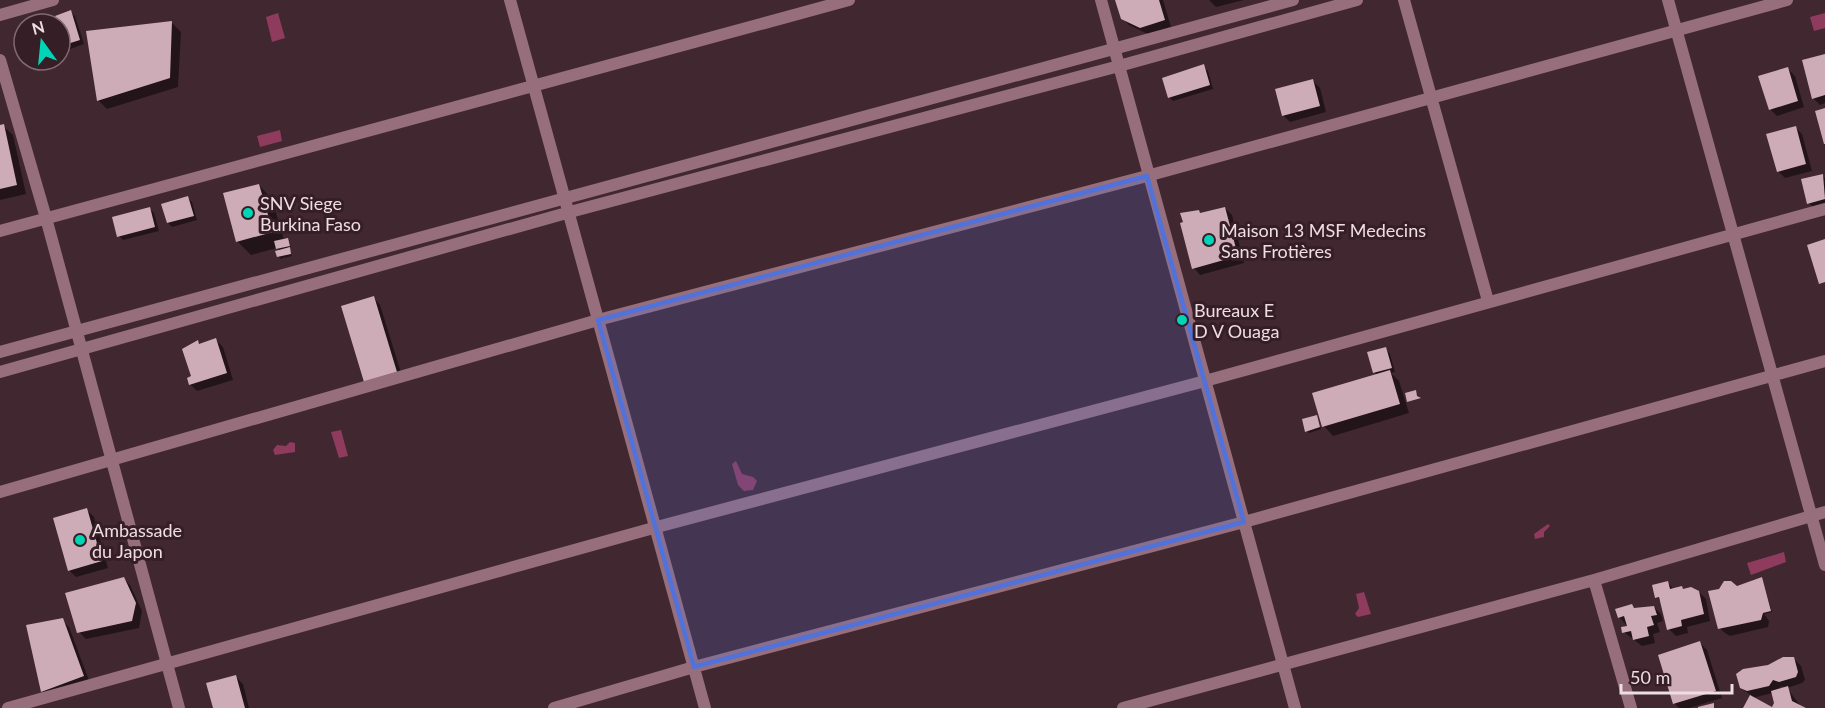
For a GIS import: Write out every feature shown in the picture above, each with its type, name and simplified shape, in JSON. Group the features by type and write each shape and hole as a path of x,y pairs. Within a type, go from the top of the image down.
{"street":[{"path":"0,15 53,0"},
{"path":"510,0 705,708"},
{"path":"0,231 849,0"},
{"path":"1101,0 1295,708"},
{"path":"0,352 565,196 1293,0"},
{"path":"0,372 570,212 1119,66 1357,0"},
{"path":"1404,0 1488,301"},
{"path":"1668,0 1825,565"},
{"path":"0,492 598,320 1148,176 1787,0"},
{"path":"0,60 77,330 179,708"},
{"path":"8,708 657,527 1205,381 1731,233 1825,209"},
{"path":"554,708 694,667 1244,522 1825,361"},
{"path":"1123,708 1594,579 1825,512"},
{"path":"1594,579 1631,708"}],"highlighted area":[{"path":"1147,176 1244,522 694,667 598,320"}],"shaded area":[{"path":"278,13 285,38 272,42 266,17"},
{"path":"1825,13 1825,28 1814,31 1810,17"},
{"path":"280,130 282,141 260,147 257,136"},
{"path":"341,430 348,456 339,458 331,432"},
{"path":"290,442 295,443 295,452 275,455 273,450 277,445 286,446"},
{"path":"736,461 742,474 753,477 757,481 753,490 744,491 738,485 732,464"},
{"path":"1548,524 1550,526 1544,532 1544,537 1535,539 1534,534"},
{"path":"1784,552 1786,562 1751,575 1747,563"},
{"path":"1364,592 1371,614 1358,617 1355,614 1359,608 1356,594"}],"building":[{"path":"1115,0 1159,0 1165,20 1140,28 1121,19"},
{"path":"72,13 80,40 72,42"},
{"path":"172,21 170,78 97,101 86,31"},
{"path":"1825,54 1825,95 1812,99 1802,60"},
{"path":"1204,64 1210,85 1168,98 1162,78"},
{"path":"1788,67 1798,101 1769,110 1758,76"},
{"path":"1313,79 1320,106 1282,116 1275,89"},
{"path":"1825,108 1825,144 1824,144 1815,111"},
{"path":"4,124 17,185 0,189 0,125"},
{"path":"1796,126 1806,164 1777,172 1766,134"},
{"path":"1823,174 1825,199 1807,204 1801,179"},
{"name":"SNV Siege Burkina Faso","path":"259,184 273,232 236,242 223,193"},
{"path":"188,196 194,216 167,223 161,204"},
{"path":"150,207 155,227 117,237 112,217"},
{"name":"Maison 13 MSF Medecins Sans Frotières","path":"1225,207 1238,256 1192,269 1180,223 1183,222 1180,213 1199,210 1200,213"},
{"path":"288,238 290,246 276,249 274,241"},
{"path":"1825,239 1825,282 1819,284 1807,245"},
{"path":"290,247 291,254 277,257 275,251"},
{"path":"374,296 397,372 364,382 341,306"},
{"path":"216,338 227,373 189,385 187,378 191,376 182,349 198,340 199,344"},
{"path":"1386,347 1392,368 1373,373 1367,352"},
{"path":"1390,370 1400,404 1322,427 1312,393"},
{"path":"1416,390 1417,396 1421,398 1407,402 1405,393"},
{"path":"1317,415 1320,427 1305,432 1302,419"},
{"path":"87,508 102,561 68,571 53,518"},
{"path":"124,577 136,603 132,621 77,633 65,593"},
{"path":"1762,577 1771,611 1763,613 1761,620 1718,629 1708,591 1719,589 1724,581 1731,581 1737,586"},
{"path":"1668,581 1670,589 1682,586 1683,589 1691,587 1699,591 1704,614 1681,620 1682,626 1667,630 1659,597 1655,598 1652,585"},
{"path":"1632,604 1634,608 1654,606 1657,615 1651,616 1654,625 1647,627 1649,636 1633,640 1631,631 1622,633 1621,627 1627,626 1624,616 1618,618 1615,609"},
{"path":"63,618 84,676 41,692 26,625"},
{"path":"1700,641 1716,691 1673,704 1658,655"},
{"path":"1783,657 1794,657 1798,672 1796,677 1779,682 1773,680 1769,686 1747,691 1740,688 1736,674 1743,669 1768,665"},
{"path":"236,675 245,708 213,708 206,683"},
{"path":"1788,686 1792,701 1806,708 1743,708 1750,695 1772,707 1774,703 1771,691"},
{"path":"1714,703 1714,708 1698,708 1698,707"}],"place":[{"name":"SNV Siege Burkina Faso","path":"248,213"},
{"name":"Maison 13 MSF Medecins Sans Frotières","path":"1209,240"},
{"name":"Bureaux E D V Ouaga","path":"1182,320"},
{"name":"Ambassade du Japon","path":"80,540"}]}
